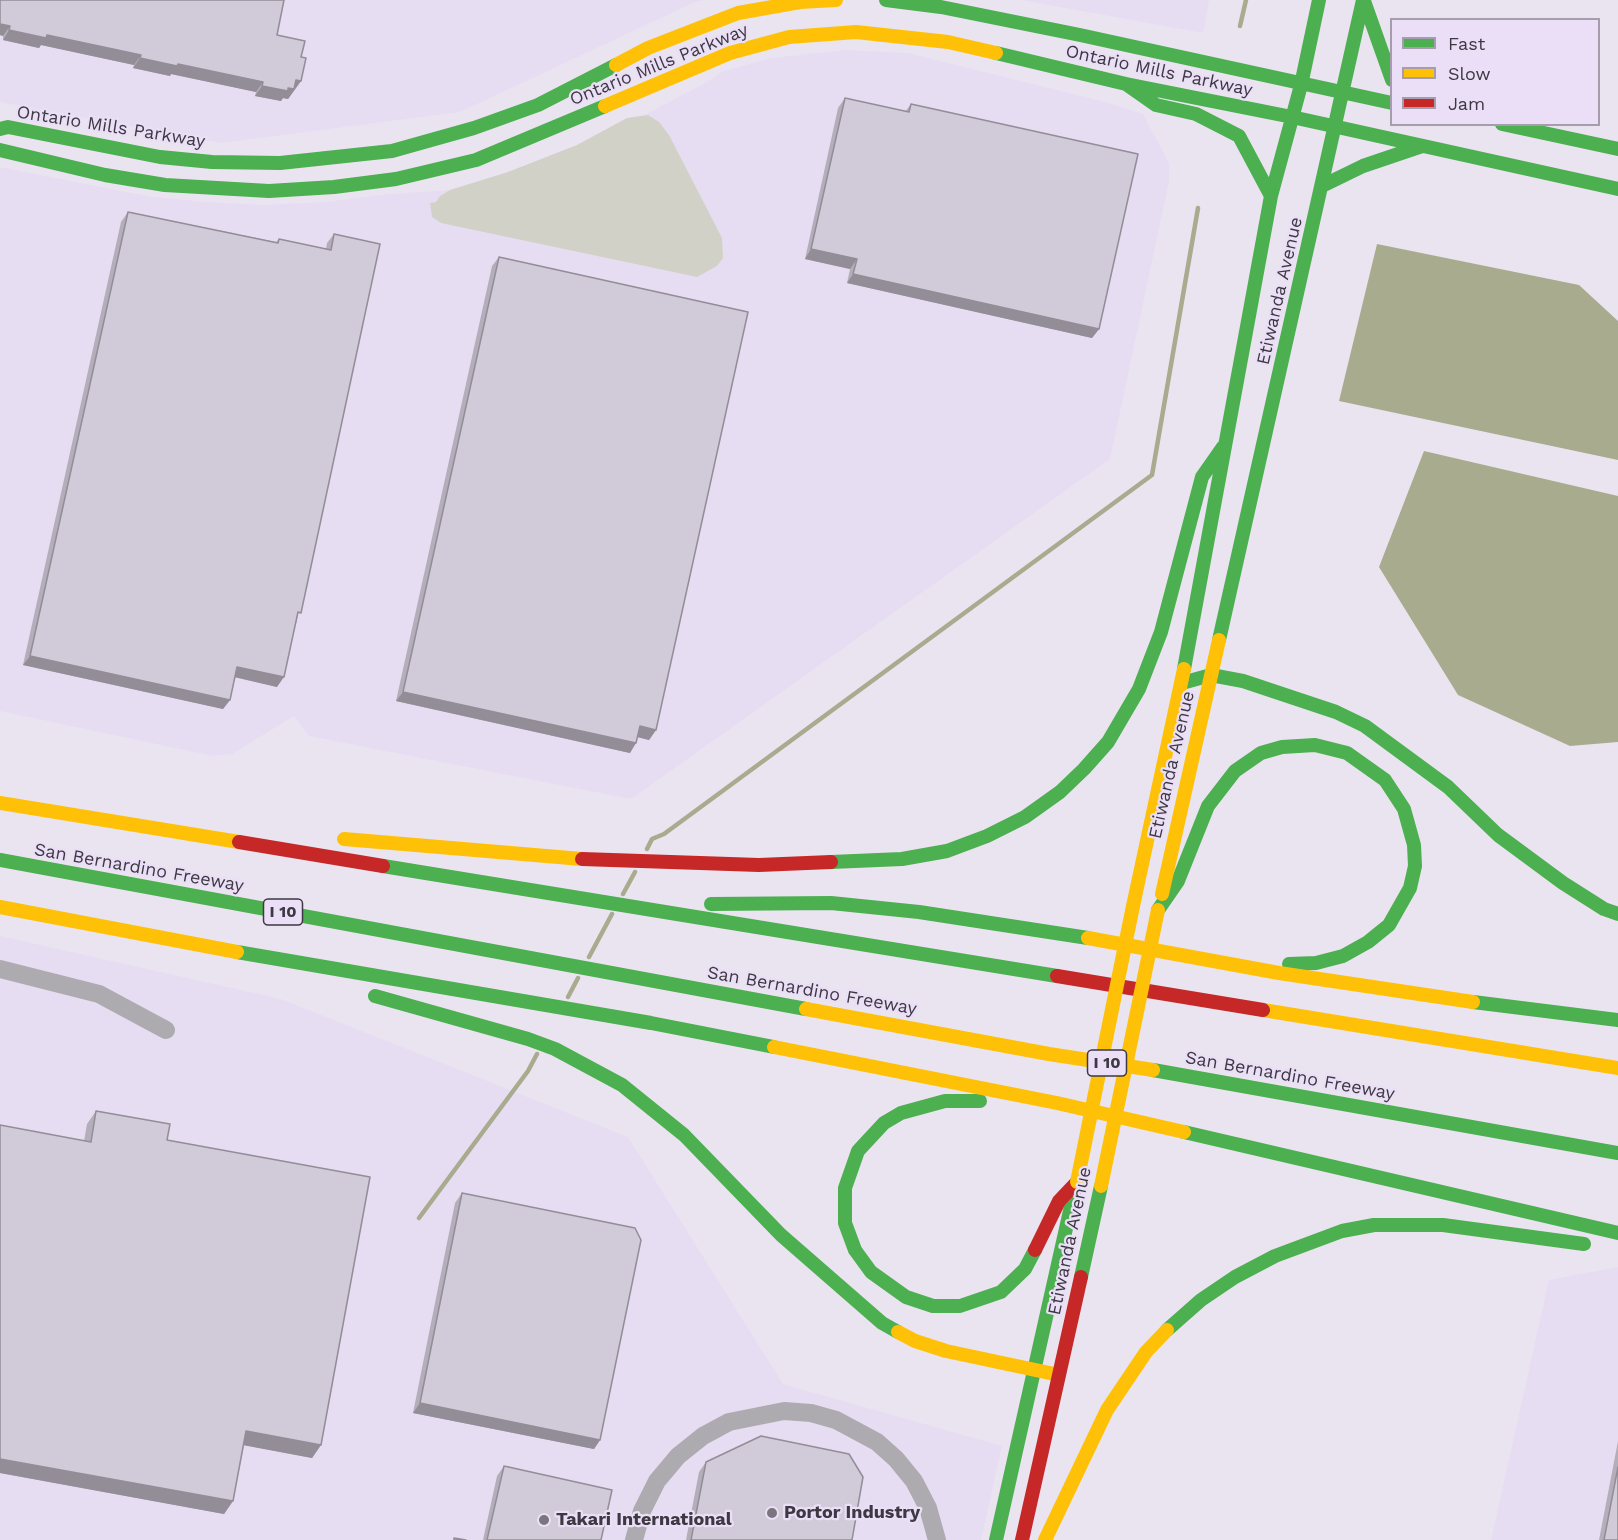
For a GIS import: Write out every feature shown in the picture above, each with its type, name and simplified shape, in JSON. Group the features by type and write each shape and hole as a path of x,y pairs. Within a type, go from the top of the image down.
{"main road":[{"name":"Ontario Mills Parkway","path":"0,129 8,127 160,157 212,162 280,163 392,151 474,128 538,105 648,48 738,13 800,2 836,0"},
{"name":"Ontario Mills Parkway","path":"886,0 941,7 1080,35 1390,103"},
{"name":"Etiwanda Avenue","path":"996,1540 1077,1182 1133,906 1182,683 1222,447 1271,196 1301,85 1319,0"},
{"path":"1363,0 1390,78"},
{"name":"Etiwanda Avenue","path":"1022,1540 1101,1186 1158,910 1363,0"},
{"path":"948,42 962,26 1057,43 1080,35"},
{"name":"Ontario Mills Parkway","path":"0,150 105,175 165,185 269,192 396,179 477,160 730,53 789,37 856,32 904,35 948,42 1126,84 1292,117 1618,189"},
{"path":"1126,84 1156,105 1196,114 1239,136 1271,196"},
{"path":"1511,126 1618,149"},
{"path":"1322,186 1363,166 1422,146"},
{"path":"329,837 540,857 759,865 902,859 947,851 987,836 1025,817 1084,769 1108,742 1131,705 1161,632 1202,477 1222,447"},
{"path":"1182,683 1211,675 1257,686 1336,712 1365,726 1448,787 1498,835 1571,888 1604,909 1618,914"},
{"path":"1158,910 1178,881 1208,806 1223,783 1251,759 1282,747 1324,746 1356,758 1381,776 1392,787 1404,809 1414,845 1415,866 1410,888 1389,925 1368,942 1343,956 1316,963 1282,964 1210,959"},
{"path":"0,802 1618,1068"},
{"path":"88,818 126,815 260,831"},
{"name":"San Bernardino Freeway","path":"0,860 1049,1054 1220,1080 1618,1153"},
{"path":"630,905 831,903 1046,930 1279,973 1618,1020"},
{"path":"0,907 24,919 88,934 299,977"},
{"path":"0,907 186,944 577,1010 774,1047 1084,1110 1451,1192 1618,1233"},
{"path":"366,993 528,1039 555,1049 622,1085 684,1135 729,1184 781,1235 882,1323 915,1341 945,1352 1059,1375"},
{"path":"1077,1182 1059,1201 1025,1269 1016,1280 1001,1292 960,1306 933,1306 920,1303 881,1281 862,1262 846,1223 844,1188 858,1151 884,1123 901,1113 945,1101 985,1101 1064,1113 1084,1110"},
{"path":"1045,1540 1107,1410 1125,1380 1146,1352 1172,1325 1201,1300 1235,1277 1275,1256 1342,1231 1374,1225 1443,1225 1596,1246"}],"street":[{"path":"0,969 99,994 166,1030"},
{"path":"634,1540 642,1511 652,1491 678,1456 703,1436 729,1422 784,1412 811,1413 836,1420 877,1442 896,1459 914,1481 928,1508 937,1540"}],"shaded area":[{"path":"0,0 705,0 695,2 460,112 221,143 0,102"},
{"path":"1021,0 1209,0 1203,33"},
{"path":"846,50 908,53 1105,102 1143,114 1169,163 1169,181 1110,459 631,799 309,736 294,716 232,754 213,756 0,711 0,167 152,197 264,205 326,202 389,194 450,190 508,172 577,145 627,118 644,115 713,79 721,72 771,58"},
{"path":"648,115 659,122 669,135 722,238 723,258 717,266 697,277 441,223 432,217 430,203 436,202 440,196 450,190 508,172 577,145 627,118"},
{"path":"1377,244 1579,285 1618,321 1618,460 1339,401"},
{"path":"1424,451 1618,496 1618,742 1570,746 1458,695 1379,567"},
{"path":"0,936 281,999 628,1137 783,1384 1002,1446 981,1540 0,1540"},
{"path":"1618,1267 1618,1540 1491,1540 1549,1280"}],"building":[{"path":"0,0 284,0 277,35 305,41 301,57 306,58 301,81 296,80 294,89 288,88 288,91 262,86 263,82 140,58 141,55 47,35 46,38 9,30 10,26 0,24"},
{"path":"845,98 909,112 911,104 1138,154 1099,329 853,274 857,259 811,249"},
{"path":"128,212 278,243 279,239 331,250 334,234 380,244 301,613 298,612 284,677 237,667 230,700 30,656"},
{"path":"499,257 748,312 656,730 640,726 636,743 403,692"},
{"path":"96,1111 170,1124 167,1140 370,1177 321,1445 246,1431 233,1501 0,1459 0,1125 91,1142"},
{"path":"462,1193 635,1228 641,1240 600,1440 420,1403"},
{"name":"Portor Industry","path":"761,1436 849,1454 863,1477 852,1540 691,1540 706,1462"},
{"name":"Takari International","path":"504,1466 612,1490 601,1540 487,1540"},
{"path":"1618,1467 1618,1540 1604,1540"}],"waterway":[{"path":"1240,26 1246,0"},
{"path":"647,849 652,839 664,834 1152,475 1198,208"},
{"path":"623,894 635,872"},
{"path":"589,957 612,914"},
{"path":"568,997 578,978"},
{"path":"419,1218 528,1071 537,1054"}],"traffic: fast":[{"path":"886,0 941,7 1080,35 1390,103"},
{"path":"1184,669 1271,196 1301,85 1319,0"},
{"path":"1219,640 1363,0"},
{"path":"1364,1 1390,74"},
{"path":"996,53 1126,84 1292,117 1618,189"},
{"path":"0,129 8,127 160,157 212,162 280,163 392,151 474,128 538,105 616,65"},
{"path":"1126,84 1156,105 1196,114 1239,136 1271,196"},
{"path":"0,150 105,175 165,185 269,191 334,187 396,179 476,160 605,106"},
{"path":"1511,126 1618,149"},
{"path":"1322,186 1363,166 1422,146"},
{"path":"831,862 902,859 947,851 987,836 1025,817 1060,792 1084,769 1108,742 1139,689 1161,632 1202,477 1223,447"},
{"path":"1182,683 1211,675 1243,681 1336,712 1365,726 1448,787 1498,835 1563,883 1604,909 1618,914"},
{"path":"1158,910 1178,881 1208,806 1235,771 1261,753 1282,747 1315,745 1347,753 1385,780 1404,809 1414,845 1415,866 1410,888 1389,925 1368,942 1343,956 1316,963 1289,964"},
{"path":"0,860 806,1009"},
{"path":"383,866 1057,976"},
{"path":"711,904 831,903 919,912 1088,938"},
{"path":"237,952 651,1023 774,1047"},
{"path":"375,996 528,1039 555,1049 622,1085 684,1135 781,1235 882,1323 898,1332"},
{"path":"1473,1002 1618,1020"},
{"path":"1153,1070 1618,1153"},
{"path":"980,1101 945,1101 901,1113 884,1123 858,1151 845,1188 845,1223 855,1250 871,1272 906,1297 933,1306 960,1306 1001,1292 1025,1269 1035,1250"},
{"path":"1184,1132 1618,1233"},
{"path":"996,1540 1076,1184"},
{"path":"1081,1277 1101,1186"},
{"path":"1167,1330 1201,1300 1235,1277 1275,1256 1342,1231 1374,1225 1443,1225 1584,1244"}],"traffic: slow":[{"path":"616,65 648,48 738,13 800,2 836,0"},
{"path":"605,106 730,53 789,37 856,32 948,42 996,53"},
{"path":"1162,894 1219,640"},
{"path":"1133,906 1184,669"},
{"path":"0,803 239,842"},
{"path":"344,839 582,859"},
{"path":"1077,1182 1133,906"},
{"path":"0,907 237,952"},
{"path":"1101,1186 1158,910"},
{"path":"1088,938 1279,973 1473,1002"},
{"path":"806,1009 1049,1054 1153,1070"},
{"path":"1263,1010 1618,1068"},
{"path":"774,1047 1057,1103 1184,1132"},
{"path":"1045,1540 1107,1410 1146,1352 1167,1330"},
{"path":"898,1332 915,1341 946,1351 1059,1375"}],"traffic: jam":[{"path":"239,842 383,866"},
{"path":"582,859 759,865 831,862"},
{"path":"1057,976 1263,1010"},
{"path":"1035,1250 1059,1201 1077,1182"},
{"path":"1022,1540 1081,1277"}],"place":[{"name":"Portor Industry","path":"772,1513"},
{"name":"Takari International","path":"544,1520"}]}
